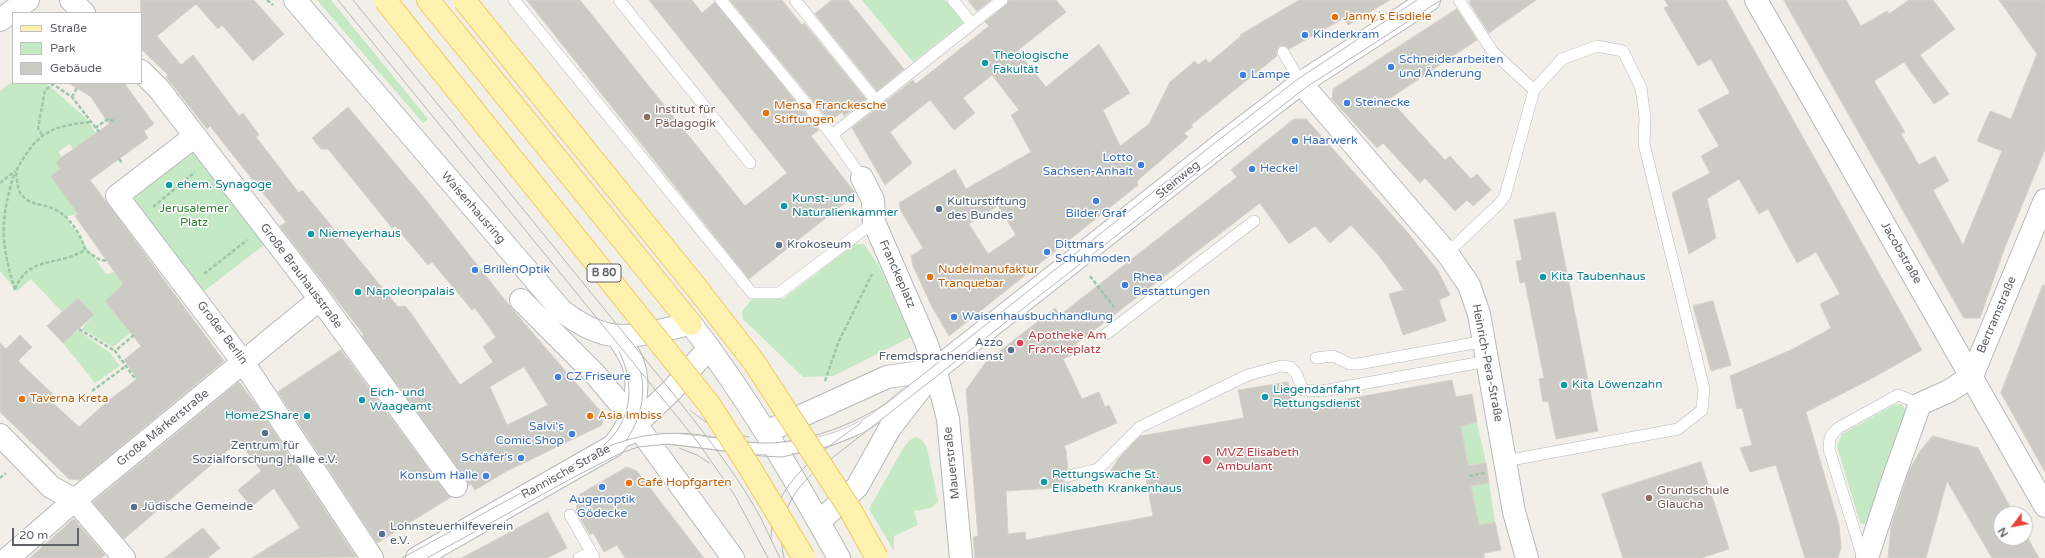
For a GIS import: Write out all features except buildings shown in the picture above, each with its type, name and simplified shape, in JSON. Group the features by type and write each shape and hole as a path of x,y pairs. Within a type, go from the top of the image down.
{"main road":[{"name":"B 80","path":"385,0 708,404 750,468 804,558"},
{"path":"428,0 691,324"},
{"path":"464,0 691,281 754,362 851,511 877,558"}],"street":[{"path":"0,20 28,0"},
{"path":"71,0 83,12"},
{"name":"Waisenhausring","path":"295,0 562,311 584,327 599,333 618,337 691,324"},
{"name":"Steinweg","path":"935,370 1077,260 1223,143 1301,84 1429,0"},
{"name":"Jacobstraße","path":"1756,0 2045,506"},
{"name":"Große Brauhausstraße","path":"142,72 159,89 320,299 456,486"},
{"name":"Heinrich-Pera-Straße","path":"1301,84 1447,253 1469,285 1476,301 1487,351 1514,512 1527,558"},
{"name":"Großer Berlin","path":"195,136 117,196 244,362 372,558"},
{"name":"Franckeplatz","path":"862,178 873,200 874,222 915,314 935,370"},
{"name":"Bertramstraße","path":"1972,376 2045,200"},
{"name":"Große Märkerstraße","path":"8,558 75,500 320,299"},
{"path":"521,300 596,374 637,427 732,558"},
{"path":"691,324 772,440 839,557"},
{"path":"618,337 633,362 636,381 637,427"},
{"name":"Rannische Straße","path":"417,558 623,440 671,391 709,348"},
{"path":"772,440 813,411 852,392 887,377 935,370"},
{"path":"819,522 857,487 890,428 935,370"},
{"name":"Mauerstraße","path":"935,370 948,419 961,558"},
{"path":"1867,558 1920,404 1948,391 1972,376"},
{"path":"0,435 51,487 75,500 124,558"}],"lane":[{"path":"514,0 752,293 779,293 810,272 874,222"},
{"path":"619,0 750,163"},
{"path":"722,0 832,135 862,178"},
{"path":"795,0 876,100"},
{"path":"953,0 972,24"},
{"path":"832,135 1002,0"},
{"path":"1458,0 1493,52 1534,90"},
{"path":"1447,253 1499,204 1505,196 1534,90 1562,59 1597,46 1623,51 1641,88 1645,118 1644,144 1704,389 1702,410 1678,429 1505,461"},
{"path":"1283,52 1301,84"},
{"path":"1106,334 1254,221"},
{"path":"1316,358 1333,356 1350,364 1358,364 1487,351"},
{"path":"1068,476 1098,469 1140,427 1248,374 1281,366 1290,367 1296,373 1303,390 1322,391 1487,351"},
{"path":"637,427 697,441 754,449 772,440 806,445 854,431 878,417 935,370"},
{"path":"1863,558 1829,449 1830,437 1838,428 1898,395 1920,404"},
{"path":"570,514 592,555 580,558"}],"path":[{"path":"42,135 38,128 45,90 51,84 72,97 82,108 98,132"},
{"path":"72,97 77,88"},
{"path":"95,128 108,120 114,121"},
{"path":"84,250 75,256 32,268 20,276 15,290 7,265 2,223 3,206 16,170 24,156 42,135 54,128 90,122"},
{"path":"135,221 212,159"},
{"path":"0,183 16,170"},
{"path":"16,170 20,193 23,197 33,204 54,209 65,217 82,240 84,250 100,260 107,261"},
{"path":"184,284 205,273 243,244 261,223"},
{"path":"1077,260 1126,320"},
{"path":"813,411 838,343 873,273"},
{"path":"79,329 115,351 136,380"},
{"path":"115,351 134,335"},
{"path":"92,391 126,366"},
{"path":"1469,476 1488,473"}],"green space":[{"path":"317,0 331,0 428,119 423,123"},
{"path":"862,0 945,0 964,22 913,62"},
{"path":"12,82 12,84 47,84 85,117 96,133 73,149 70,144 58,152 63,158 57,163 61,169 78,214 65,217 106,274 115,272 123,284 105,301 130,333 113,347 82,329 94,315 78,298 62,312 31,279 17,291 0,271 0,91"},
{"name":"Jerusalemer Platz","path":"195,136 273,238 195,298 117,196"},
{"path":"855,244 864,244 880,268 911,337 833,376 803,377 743,319 742,311 754,297 783,299"},
{"path":"78,330 110,353 120,366 95,383 63,343"},
{"path":"1901,404 1906,413 1869,522 1865,524 1860,523 1837,446 1842,434 1894,405"},
{"path":"1477,422 1486,463 1468,466 1461,426"},
{"path":"916,437 922,440 927,448 938,501 931,508 914,511 918,525 894,536 894,551 869,509 904,447 910,440"},
{"path":"1489,483 1495,522 1479,525 1471,486"}],"tram line":[{"path":"338,0 697,441 734,494 768,558"},
{"path":"353,0 704,433 725,461 754,506 780,558"},
{"path":"402,558 594,453 620,442 646,436 673,433 701,435 746,442 773,443 804,438 833,430 874,411 887,403 1216,142 1298,79 1417,0"},
{"path":"784,558 782,534 786,511 797,491 813,473 1305,88 1441,0"},
{"path":"604,445 614,435 621,424 626,413 628,401 629,389 627,376 619,351"},
{"path":"626,441 635,425 641,408 643,391 641,373"},
{"path":"690,410 711,425 749,437"},
{"path":"771,538 773,518 780,500 789,485 816,457 862,422"},
{"path":"427,558 576,476 621,453 638,447 668,444 762,456 782,457 831,446 858,435"},
{"path":"679,448 697,455 709,463"}],"place":[{"name":"Janny´s Eisdiele","path":"1335,17"},
{"name":"Kinderkram","path":"1305,35"},
{"name":"Theologische Fakultät","path":"985,63"},
{"name":"Schneiderarbeiten und Änderung","path":"1391,67"},
{"name":"Lampe","path":"1243,75"},
{"name":"Steinecke","path":"1347,103"},
{"name":"Mensa Franckesche Stiftungen","path":"766,113"},
{"name":"Institut für Pädagogik","path":"647,117"},
{"name":"Haarwerk","path":"1295,141"},
{"name":"Lotto Sachsen-Anhalt","path":"1141,165"},
{"name":"Heckel","path":"1252,169"},
{"name":"ehem. Synagoge","path":"169,185"},
{"name":"Bilder Graf","path":"1096,201"},
{"name":"Kunst- und Naturalienkammer","path":"784,206"},
{"name":"Kulturstiftung des Bundes","path":"939,209"},
{"name":"Niemeyerhaus","path":"311,234"},
{"name":"Krokoseum","path":"779,245"},
{"name":"Dittmars Schuhmoden","path":"1047,252"},
{"name":"BrillenOptik","path":"475,270"},
{"name":"Nudelmanufaktur Tranquebar","path":"930,277"},
{"name":"Kita Taubenhaus","path":"1543,277"},
{"name":"Rhea Bestattungen","path":"1125,285"},
{"name":"Napoleonpalais","path":"358,292"},
{"name":"Waisenhausbuchhandlung","path":"954,317"},
{"name":"Apotheke Am Franckeplatz","path":"1020,343"},
{"name":"Azzo Fremdsprachendienst","path":"1011,350"},
{"name":"CZ Friseure","path":"558,377"},
{"name":"Kita Löwenzahn","path":"1564,385"},
{"name":"Liegendanfahrt Rettungsdienst","path":"1265,397"},
{"name":"Taverna Kreta","path":"22,399"},
{"name":"Eich- und Waageamt","path":"362,400"},
{"name":"Home2Share","path":"307,416"},
{"name":"Asia Imbiss","path":"590,416"},
{"name":"Zentrum für Sozialforschung Halle e.V.","path":"265,433"},
{"name":"Salvi's Comic Shop","path":"572,434"},
{"name":"Schäfer's","path":"521,458"},
{"name":"MVZ Elisabeth Ambulant","path":"1207,460"},
{"name":"Konsum Halle","path":"486,476"},
{"name":"Rettungswache St. Elisabeth Krankenhaus","path":"1044,482"},
{"name":"Café Hopfgarten","path":"629,483"},
{"name":"Augenoptik Gödecke","path":"602,487"},
{"name":"Grundschule Glaucha","path":"1649,498"},
{"name":"Jüdische Gemeinde","path":"134,507"},
{"name":"Lohnsteuerhilfeverein e.V.","path":"382,534"}]}
